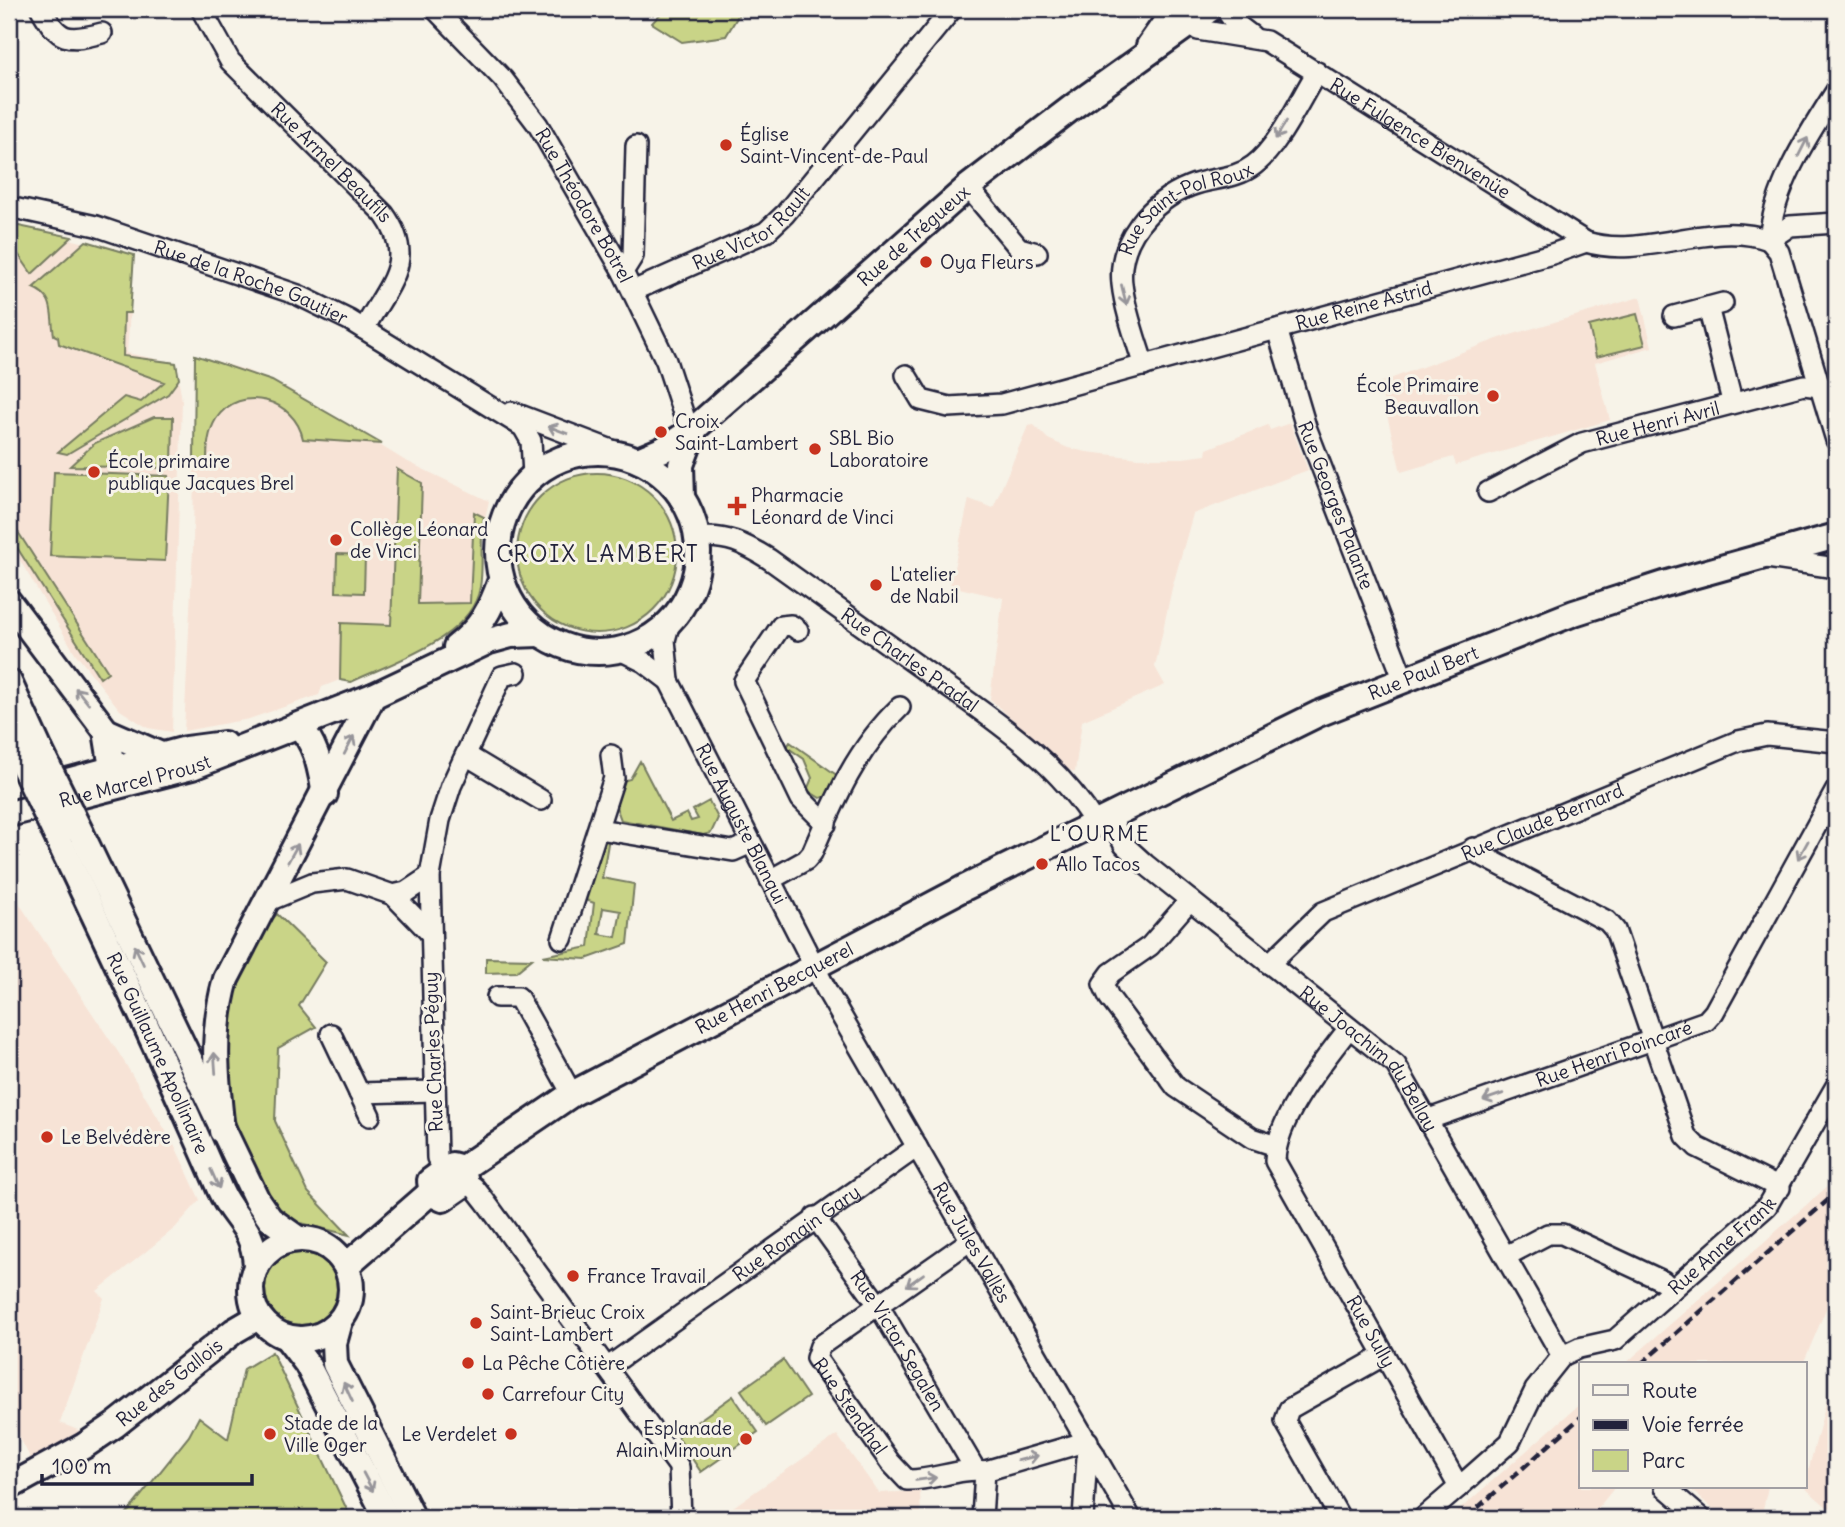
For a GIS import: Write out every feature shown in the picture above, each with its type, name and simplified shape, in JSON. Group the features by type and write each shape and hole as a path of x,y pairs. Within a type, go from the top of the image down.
{"main road":[{"name":"Rue de Trégueux","path":"630,457 664,449 695,428 968,187 1189,19"},
{"name":"Rue de Trégueux","path":"682,498 681,465 695,428"},
{"path":"590,452 630,457 663,475 682,498 697,538 694,578 687,597 670,622 647,640 620,650 582,651 539,635 517,612 501,580 498,540 505,516 516,494 533,475 570,457 590,452"},
{"name":"Rue Paul Bert","path":"1103,821 1318,714 1403,678 1574,613 1664,584 1766,558 1836,536"},
{"name":"Rue Marcel Proust","path":"434,664 477,631 488,614 501,580"},
{"path":"9,602 106,731 112,768 108,779 86,793"},
{"name":"Rue Marcel Proust","path":"9,814 192,767 256,739 373,696 434,664 502,637 539,635"},
{"path":"9,682 19,752 63,840"},
{"path":"222,1131 214,1046 216,1013 226,979 325,794 373,696"},
{"path":"298,725 309,736 317,755 325,794"},
{"path":"106,731 161,755"},
{"name":"Rue Marcel Proust","path":"9,798 161,755 256,739"},
{"name":"Rue Henri Becquerel","path":"458,1173 572,1094 962,890 1103,821"},
{"name":"Rue Guillaume Apollinaire","path":"63,840 223,1196 250,1234 256,1265"},
{"name":"Rue Guillaume Apollinaire","path":"63,840 257,1200 270,1219 297,1238"},
{"path":"346,1266 431,1192 431,1178 458,1173"},
{"path":"387,1518 307,1364 286,1338 258,1317 250,1291 256,1265 266,1251 280,1242 297,1238 326,1245 346,1266 351,1294 334,1343 335,1364 413,1518"},
{"name":"Rue des Gallois","path":"9,1487 85,1446 234,1331 258,1317"},
{"path":"286,1338 316,1337 340,1321"}],"street":[{"path":"41,9 54,31 69,39 102,33"},
{"name":"Rue Armel Beaufils","path":"201,9 230,61 384,214 394,228 400,245 397,270 365,329"},
{"name":"Rue Théodore Botrel","path":"435,9 522,101 623,272 666,361 685,419 695,428"},
{"name":"Rue Victor Rault","path":"633,291 766,232 786,214 952,9"},
{"name":"Rue Fulgence Bienvenüe","path":"1225,9 1235,23 1253,37"},
{"name":"Rue Fulgence Bienvenüe","path":"1189,19 1266,41 1586,242"},
{"name":"Rue Saint-Pol Roux","path":"1143,366 1121,283 1122,266 1132,235 1151,209 1172,193 1196,183 1239,175 1257,163 1270,148 1317,72"},
{"path":"1769,240 1785,181 1836,91"},
{"path":"623,272 633,256 636,146"},
{"path":"968,187 1019,248 1037,253"},
{"name":"Rue de la Roche Gautier","path":"9,207 96,226 275,285 365,329 474,398"},
{"path":"1769,240 1790,226 1836,223"},
{"name":"Rue Reine Astrid","path":"906,375 921,400 949,407 973,408 1002,404 1586,242 1611,246 1746,233 1769,240"},
{"path":"1769,240 1779,252 1827,388 1836,440"},
{"path":"1674,316 1716,305 1732,401"},
{"name":"Rue Georges Palante","path":"1277,329 1306,427 1403,678"},
{"name":"Rue Henri Avril","path":"1488,492 1582,443 1732,401 1804,385 1827,388"},
{"path":"474,398 630,457"},
{"path":"474,398 523,427 531,441 533,475"},
{"name":"Rue Charles Pradal","path":"697,538 718,536 742,542 760,553 999,723 1051,769 1103,821"},
{"name":"Rue Paul Bert","path":"1766,558 1836,568"},
{"name":"Rue Auguste Blanqui","path":"670,622 665,640 669,681 815,968"},
{"path":"798,630 791,625 781,626 744,681 801,799 826,824"},
{"name":"Rue Auguste Blanqui","path":"620,650 644,662 669,681"},
{"name":"Rue Charles Péguy","path":"458,1173 437,1158 429,932 430,876 440,820 466,755 502,676 516,673"},
{"path":"770,880 806,860 826,824 855,758 874,731 900,707"},
{"name":"Rue Claude Bernard","path":"1269,964 1323,912 1473,848 1752,736 1767,734 1836,742"},
{"path":"466,755 541,800"},
{"path":"562,939 614,778 611,755"},
{"name":"Rue Henri Poincaré","path":"1429,1119 1698,1026 1714,1012 1829,822 1836,790"},
{"name":"Rue Joachim du Bellay","path":"1103,821 1124,845 1190,900 1396,1065 1562,1356"},
{"path":"599,829 733,851 751,843"},
{"path":"1473,848 1479,854 1607,921 1615,930 1692,1143 1780,1188"},
{"path":"393,895 406,892 430,876"},
{"path":"266,902 312,883 347,879 393,895 429,932"},
{"path":"1190,900 1150,946 1111,973 1103,984 1109,997 1176,1087 1252,1138 1276,1146 1308,1083 1349,1028"},
{"name":"Rue Jules Vallès","path":"815,968 1131,1518"},
{"path":"497,997 518,997 572,1094"},
{"path":"331,1034 370,1116"},
{"name":"Rue Anne Frank","path":"1562,1356 1578,1348 1615,1340 1767,1206 1780,1188 1836,1086"},
{"path":"359,1093 435,1091"},
{"name":"Rue Sully","path":"1276,1146 1275,1161 1459,1487"},
{"name":"Rue Romain Gary","path":"608,1367 815,1217 917,1147"},
{"path":"458,1173 485,1201 679,1466 681,1518"},
{"name":"Rue Victor Segalen","path":"815,1217 879,1306 980,1470"},
{"path":"1506,1256 1548,1234 1562,1234 1663,1281 1672,1290"},
{"name":"Rue Stendhal","path":"971,1240 820,1346 816,1359 890,1462 907,1480 925,1480 980,1470"},
{"path":"1340,1518 1285,1421 1289,1409 1384,1356"},
{"path":"1423,1518 1510,1442 1535,1390 1562,1356"},
{"path":"982,1518 980,1470 1091,1447"},
{"path":"1083,1518 1087,1457 1091,1447"},
{"path":"1666,1488 1700,1518"}],"shaded area":[{"name":"École primaire publique Jacques Brel","path":"9,224 134,255 127,353 176,363 182,401 172,732 148,728 120,710 75,653 9,542"},
{"name":"École Primaire Beauvallon","path":"1640,297 1652,347 1595,363 1610,420 1456,465 1453,457 1401,472 1379,383 1500,338"},
{"name":"Collège Léonard de Vinci","path":"195,355 246,370 287,388 404,460 489,501 481,534 481,586 476,602 454,630 351,682 342,679 322,687 319,695 249,719 184,731 193,549"},
{"path":"1290,423 1308,470 1193,514 1172,588 1155,667 1165,685 1082,721 1075,772 1067,769 990,699 1003,598 950,586 969,499 993,508 1028,426 1034,425 1048,439 1068,448 1087,452 1139,458 1183,458 1206,455 1207,449 1268,425 1270,430"},
{"path":"9,888 120,1055 175,1146 200,1200 175,1228 97,1291 104,1298 60,1423 83,1432 32,1461 9,1417"},
{"path":"1836,1179 1836,1285 1804,1362 1627,1362"},
{"path":"1836,1364 1836,1515 1805,1488"},
{"path":"1579,1405 1579,1488 1614,1488 1590,1518 1450,1518"},
{"path":"837,1435 879,1493 920,1491 921,1518 717,1518"},
{"path":"1689,1488 1768,1488 1761,1518 1723,1518"}],"green space":[{"path":"665,9 742,9 726,36 682,42 652,23"},
{"path":"9,224 72,237 32,274 9,241"},
{"path":"86,241 134,255 130,313 124,313 123,356 176,363 179,379 168,394 67,454 58,452 124,397 141,402 164,382 59,344 58,337 54,335 49,302 33,288"},
{"path":"1637,314 1645,345 1596,357 1589,326"},
{"path":"195,355 272,381 382,444 303,439 298,425 289,414 265,400 252,399 239,401 226,408 211,429 207,462 194,461"},
{"path":"154,417 173,417 172,468 70,466 95,443"},
{"path":"397,469 422,483 418,604 470,603 474,512 484,517 480,587 474,605 462,621 447,634 408,657 351,682 340,680 341,623 391,625"},
{"path":"54,472 169,476 165,561 50,556"},
{"path":"597,473 628,479 654,496 671,522 677,553 671,584 654,610 628,627 597,633 566,627 540,610 523,584 517,553 523,522 540,496 566,479"},
{"path":"9,518 108,672 100,678 9,535"},
{"path":"337,554 365,555 364,593 336,592"},
{"path":"790,742 838,776 828,796 820,798 807,790 812,778 804,759 787,747"},
{"path":"640,761 671,821 687,813 691,821 698,819 693,810 709,801 718,818 711,833 703,835 621,820 615,804 622,781 630,779"},
{"path":"606,837 609,838 602,878 634,884 628,944 586,959 543,956 589,947 594,903 583,899","holes":["603,908 621,911 616,937 599,934"]},
{"path":"277,914 326,962 299,1006 316,1027 278,1048 275,1121 308,1192 349,1235 297,1222 274,1204 238,1130 220,1068 220,1026 257,936"},
{"path":"486,958 532,959 516,972 486,973"},
{"path":"294,1253 308,1253 327,1263 337,1282 337,1296 327,1315 308,1325 294,1325 275,1315 265,1296 265,1282 275,1263"},
{"name":"Stade de la Ville Oger","path":"272,1352 351,1518 123,1518 189,1436 199,1417 228,1439 244,1369"},
{"path":"783,1360 808,1397 766,1426 741,1390"},
{"path":"733,1396 758,1432 701,1472 677,1436"}],"railway":[{"path":"1643,1362 1836,1193"},
{"path":"1466,1518 1579,1419"}],"place":[{"name":"Église Saint-Vincent-de-Paul","path":"726,145"},
{"name":"Oya Fleurs","path":"926,262"},
{"name":"École Primaire Beauvallon","path":"1493,396"},
{"name":"Croix Saint-Lambert","path":"661,432"},
{"name":"SBL Bio Laboratoire","path":"815,449"},
{"name":"École primaire publique Jacques Brel","path":"94,472"},
{"name":"Pharmacie Léonard de Vinci","path":"737,506"},
{"name":"Collège Léonard de Vinci","path":"336,540"},
{"name":"L'atelier de Nabil","path":"876,585"},
{"name":"Allo Tacos","path":"1042,864"},
{"name":"Le Belvédère","path":"47,1137"},
{"name":"France Travail","path":"573,1276"},
{"name":"Saint-Brieuc Croix Saint-Lambert","path":"476,1323"},
{"name":"La Pêche Côtière","path":"468,1363"},
{"name":"Carrefour City","path":"488,1394"},
{"name":"Stade de la Ville Oger","path":"270,1434"},
{"name":"Le Verdelet","path":"511,1434"},
{"name":"Esplanade Alain Mimoun","path":"746,1439"}],"district":[{"name":"CROIX LAMBERT","path":"598,554"},
{"name":"L'OURME","path":"1100,834"}]}
